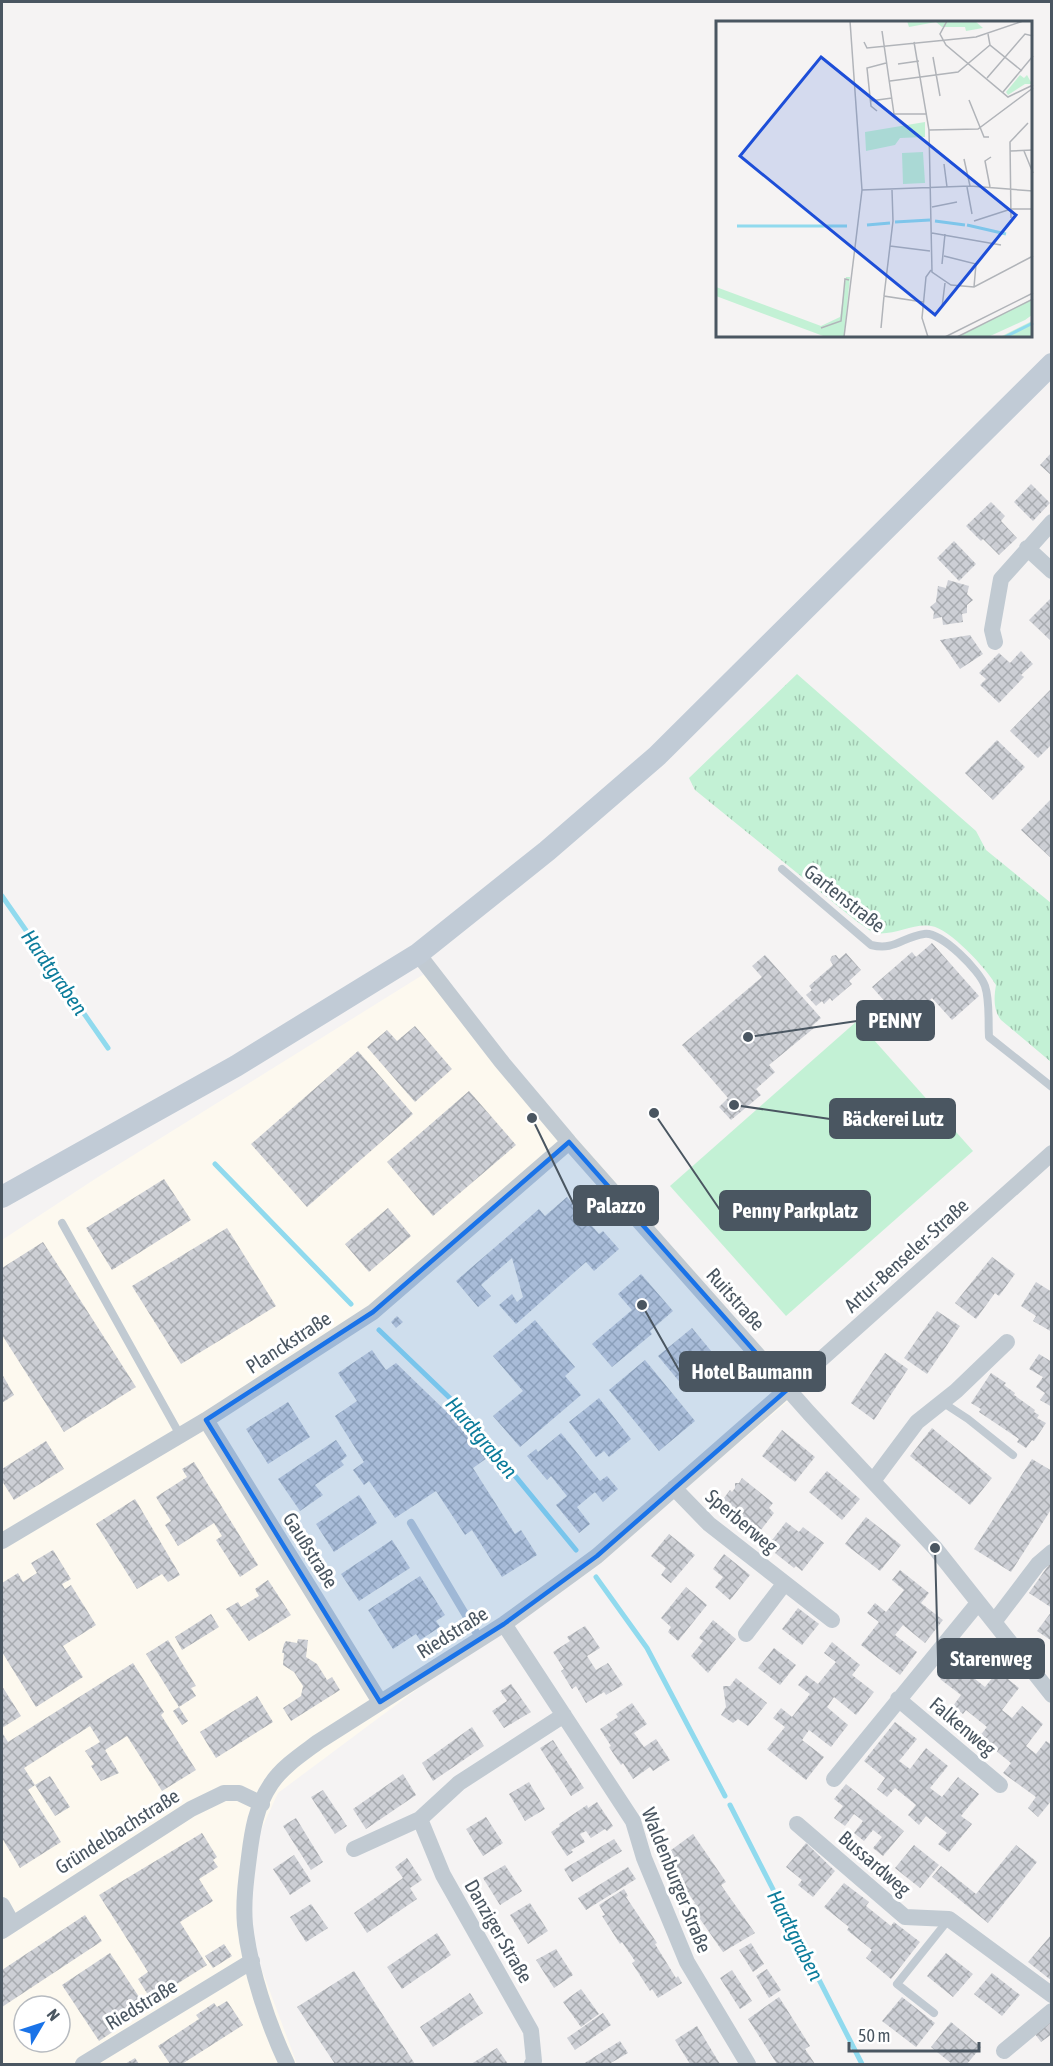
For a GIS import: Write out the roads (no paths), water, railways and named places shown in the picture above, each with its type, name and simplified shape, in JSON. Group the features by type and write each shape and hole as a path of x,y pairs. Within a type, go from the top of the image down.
{"main road":[{"path":"2,1197 236,1066 418,954 547,851 657,756 1052,364"}],"street":[{"path":"995,642 992,630 1001,579 1052,522"},
{"path":"1027,548 1052,571"},
{"name":"Ruitstraße","path":"418,954 501,1061 569,1142 788,1389 935,1548 1052,1695"},
{"name":"Planckstraße","path":"2,1540 206,1420 373,1312 569,1142"},
{"name":"Artur-Benseler-Straße","path":"788,1389 1052,1153"},
{"path":"873,1481 917,1422 1007,1342"},
{"name":"Riedstraße","path":"286,2064 266,2013 245,1926 244,1894 253,1824 270,1785 299,1755 504,1624 597,1556 788,1389"},
{"name":"Gaußstraße","path":"206,1420 380,1702"},
{"name":"Sperberweg","path":"674,1488 709,1524 832,1620"},
{"path":"994,1622 1038,1564 1052,1552"},
{"path":"746,1634 784,1584"},
{"name":"Falkenweg","path":"834,1779 978,1604"},
{"name":"Waldenburger Straße","path":"504,1624 633,1821 644,1858 687,1962 748,2064"},
{"name":"Falkenweg","path":"898,1699 1000,1785"},
{"path":"354,1849 420,1819 459,1783 564,1715"},
{"name":"Gründelbachstraße","path":"7,1927 191,1809 224,1793 239,1793 261,1804"},
{"name":"Danziger Straße","path":"420,1819 443,1875 531,2031 534,2061 532,2064"},
{"name":"Bussardweg","path":"796,1824 905,1917 949,1919"},
{"path":"2,1905 7,1927"},
{"path":"949,1919 1052,1995"},
{"name":"Riedstraße","path":"83,2064 252,1961"},
{"path":"1004,2051 1052,2011"}],"lane":[{"name":"Gartenstraße","path":"782,869 871,945 889,947 913,936 927,933 946,941 968,962 985,985 988,1037 1052,1087"},
{"path":"62,1223 180,1435"},
{"path":"942,1402 968,1419 1013,1455"},
{"path":"411,1523 480,1639"},
{"path":"934,2013 897,1984 949,1919"}],"waterway":[{"name":"Hardtgraben","path":"2,896 108,1048"},
{"name":"Hardtgraben","path":"215,1164 351,1304"},
{"name":"Hardtgraben","path":"379,1330 456,1404 576,1550"},
{"name":"Hardtgraben","path":"596,1577 647,1648 725,1796"},
{"name":"Hardtgraben","path":"730,1805 862,2064"}],"place":[{"name":"PENNY","path":"748,1037"},
{"name":"Bäckerei Lutz","path":"734,1105"},
{"name":"Penny Parkplatz","path":"654,1113"},
{"name":"Palazzo","path":"532,1118"},
{"name":"Hotel Baumann","path":"642,1305"},
{"name":"Starenweg","path":"935,1548"}]}
